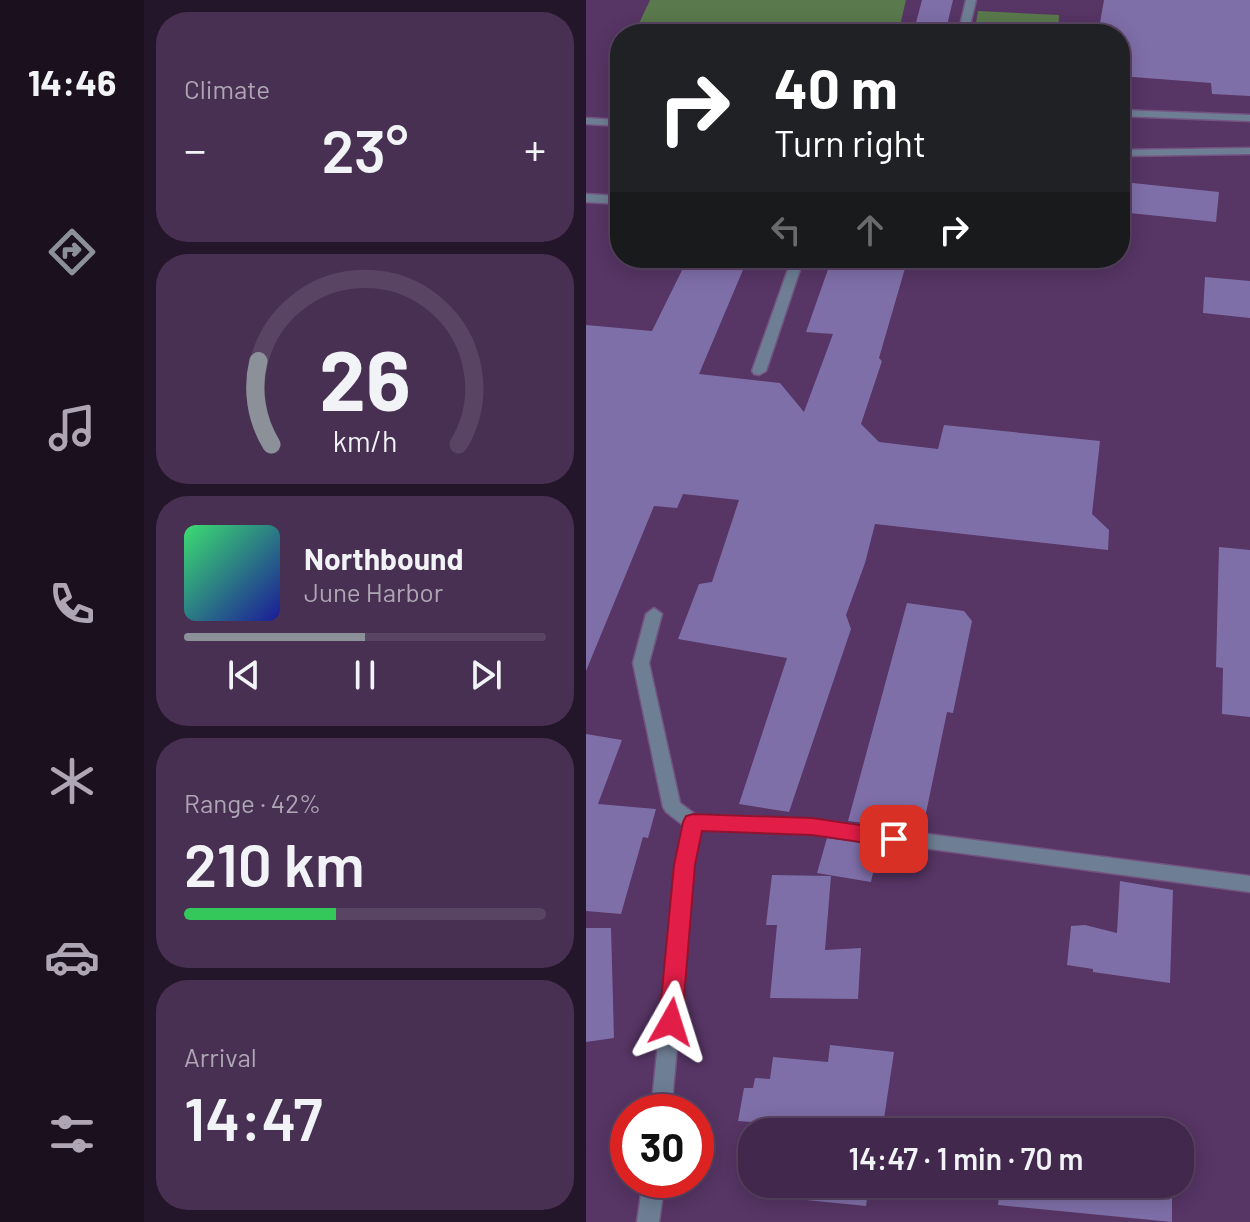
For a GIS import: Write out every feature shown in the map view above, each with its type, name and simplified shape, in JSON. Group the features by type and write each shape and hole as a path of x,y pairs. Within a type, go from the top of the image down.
{"street":[{"path":"965,24 971,0"},
{"path":"1130,113 1250,118"},
{"path":"586,121 610,122"},
{"path":"1130,153 1250,151"},
{"path":"586,198 610,199"},
{"path":"759,371 795,268"},
{"path":"654,614 641,663 672,807 693,822 812,826 1250,884"},
{"path":"663,1094 685,865 693,822"},
{"path":"648,1222 651,1198"}],"green space":[{"path":"650,0 906,0 900,24 639,24"},
{"path":"978,11 1059,15 1059,24 976,24"}],"building":[{"path":"922,0 953,0 947,24 916,24"},
{"path":"1104,0 1250,0 1250,96 1212,94 1211,83 1130,77 1130,24 1100,24"},
{"path":"1130,183 1219,192 1216,222 1130,213"},
{"path":"683,268 744,268 699,374 780,383 804,412 833,334 806,332 828,268 905,268 879,358 882,361 861,424 879,442 938,449 944,425 1100,441 1092,514 1109,530 1108,550 875,524 846,615 851,629 789,812 739,804 787,658 678,639 699,584 712,582 739,500 683,494 677,508 654,506 586,671 586,325 652,331"},
{"path":"1205,277 1250,281 1250,318 1203,313"},
{"path":"1219,547 1250,550 1250,717 1222,714 1223,668 1216,667"},
{"path":"907,603 964,611 972,621 953,713 947,712 926,813 877,806 886,826 848,821"},
{"path":"586,734 622,740 598,804 656,809 648,838 643,837 621,914 586,911"},
{"path":"827,838 895,847 906,871 875,864 871,882 817,873"},
{"path":"772,875 831,876 825,950 861,948 858,999 770,998 777,925 766,925"},
{"path":"1120,881 1173,890 1170,983 1093,972 1093,969 1067,965 1071,926 1085,925 1117,933"},
{"path":"586,928 611,928 614,1038 586,1042"},
{"path":"830,1045 894,1052 884,1118 739,1118 744,1088 753,1088 755,1078 770,1079 773,1057 828,1062"},
{"path":"806,1198 867,1198 866,1206"},
{"path":"999,1198 1172,1198 1172,1222 998,1205"}],"route":[{"path":"671,1022 685,865 693,822 812,826 894,839"}]}
